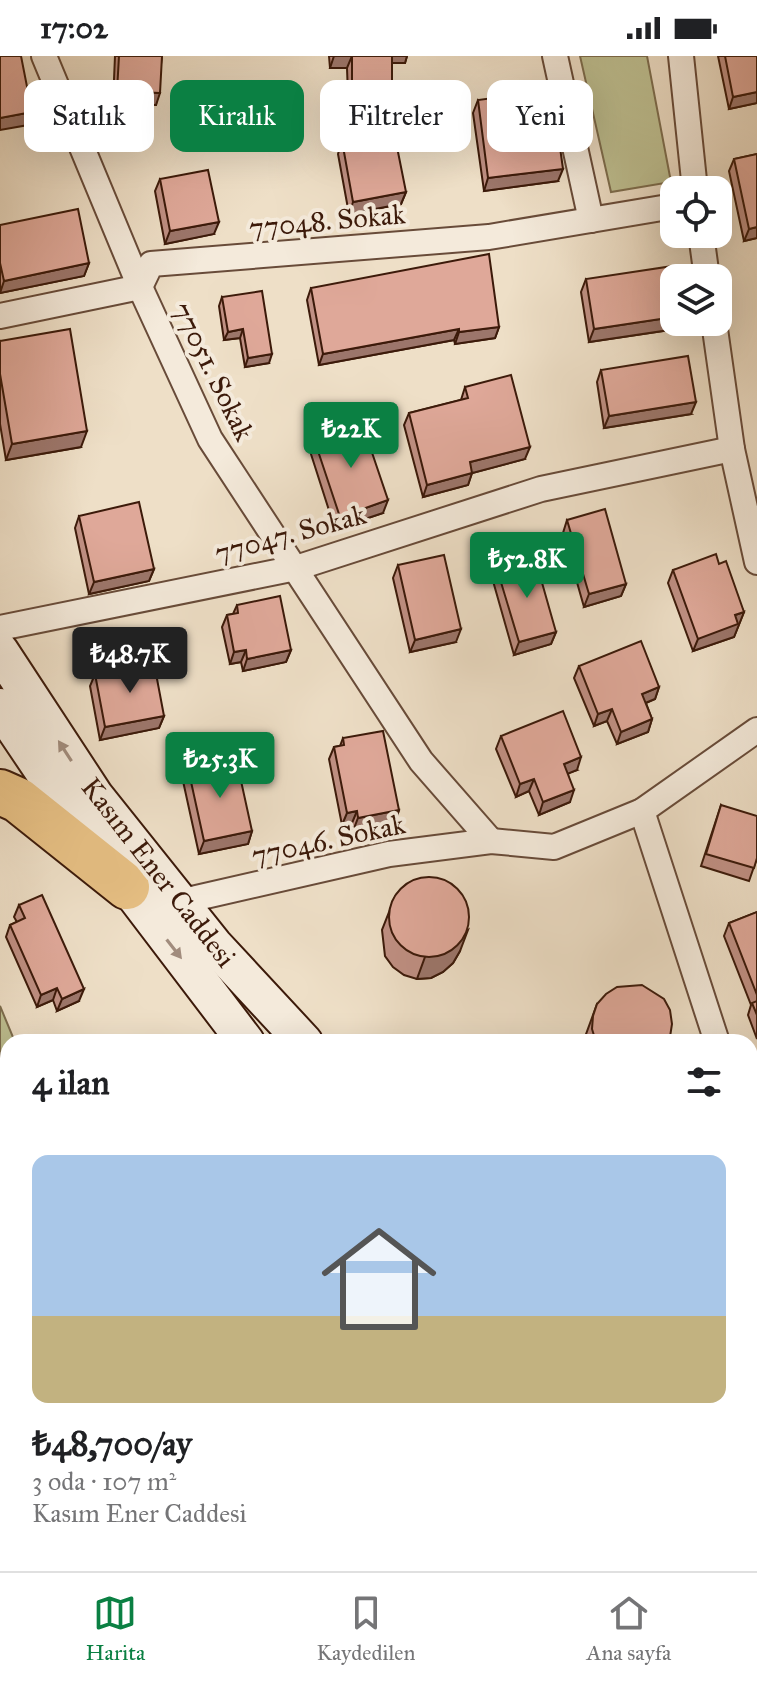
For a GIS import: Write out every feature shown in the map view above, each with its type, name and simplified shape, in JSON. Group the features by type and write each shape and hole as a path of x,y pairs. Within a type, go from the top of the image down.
{"highway":[{"path":"0,792 18,800 127,887"}],"main road":[{"name":"Kasım Ener Caddesi","path":"0,651 95,796 252,989 296,1034"},
{"name":"Kasım Ener Caddesi","path":"0,707 68,808 240,1034"}],"street":[{"name":"77051. Sokak","path":"44,56 140,287 210,439 421,761 491,841"},
{"path":"555,56 591,220"},
{"path":"681,56 694,176"},
{"name":"77048. Sokak","path":"140,287 151,264 489,237 660,208"},
{"path":"0,316 140,287"},
{"path":"716,336 732,449 757,562"},
{"name":"77047. Sokak","path":"0,628 296,568 541,489 732,449"},
{"name":"77046. Sokak","path":"179,902 389,854 491,841 554,847 642,811 757,730"},
{"path":"642,811 714,1034"}],"green space":[{"path":"580,56 647,56 670,176 660,176 660,184 611,192 593,113 593,80 585,80"},
{"path":"0,1006 12,1034 0,1034"}],"building":[{"path":"0,56 21,56 26,80 24,114 0,118"},
{"path":"119,56 162,56 160,93 154,93 154,80 118,80"},
{"path":"352,56 392,56 392,80 352,80"},
{"path":"725,56 757,56 757,92 733,97"},
{"path":"487,99 487,152 561,152 563,169 488,178 478,100"},
{"path":"344,152 398,152 406,192 353,202"},
{"path":"757,154 757,227 749,229 734,159"},
{"path":"208,170 219,222 170,231 160,179"},
{"path":"78,209 89,263 4,281 0,263 0,225"},
{"path":"489,254 499,327 459,332 459,329 323,354 311,288"},
{"path":"660,268 660,319 594,329 586,279"},
{"path":"262,291 272,354 248,358 243,329 228,332 222,297"},
{"path":"70,329 87,431 12,444 0,374 0,341"},
{"path":"688,356 696,402 609,416 601,370"},
{"path":"511,375 530,447 470,462 472,473 427,485 409,413 468,398 465,387"},
{"path":"362,423 388,500 340,517 314,439"},
{"path":"139,502 154,569 94,582 79,516"},
{"path":"605,509 626,584 589,594 567,520"},
{"path":"716,554 719,564 726,561 744,612 735,615 738,624 698,639 673,570"},
{"path":"444,555 461,629 415,640 398,565"},
{"path":"535,558 556,632 519,642 497,569"},
{"path":"280,596 291,650 247,659 246,650 234,652 227,615 238,613 237,605"},
{"path":"641,641 659,687 642,694 652,719 621,732 612,709 598,714 579,666"},
{"path":"154,663 164,716 105,727 95,674"},
{"path":"563,711 581,757 564,764 574,790 543,802 534,779 520,784 501,736"},
{"path":"383,731 399,810 358,818 357,811 347,813 334,747 344,745 343,738"},
{"path":"236,758 252,831 204,841 188,768"},
{"path":"721,805 757,816 757,858 754,868 706,854"},
{"path":"429,877 444,880 457,889 466,902 469,917 466,932 457,945 444,954 429,957 414,954 401,945 392,932 389,917 392,902 401,889 414,880"},
{"path":"42,895 84,989 62,999 57,988 41,995 10,925 25,918 19,905"},
{"path":"757,912 757,995 729,923"},
{"path":"642,985 664,999 670,1010 670,1034 594,1034 593,1016 597,1004 617,987"}]}
